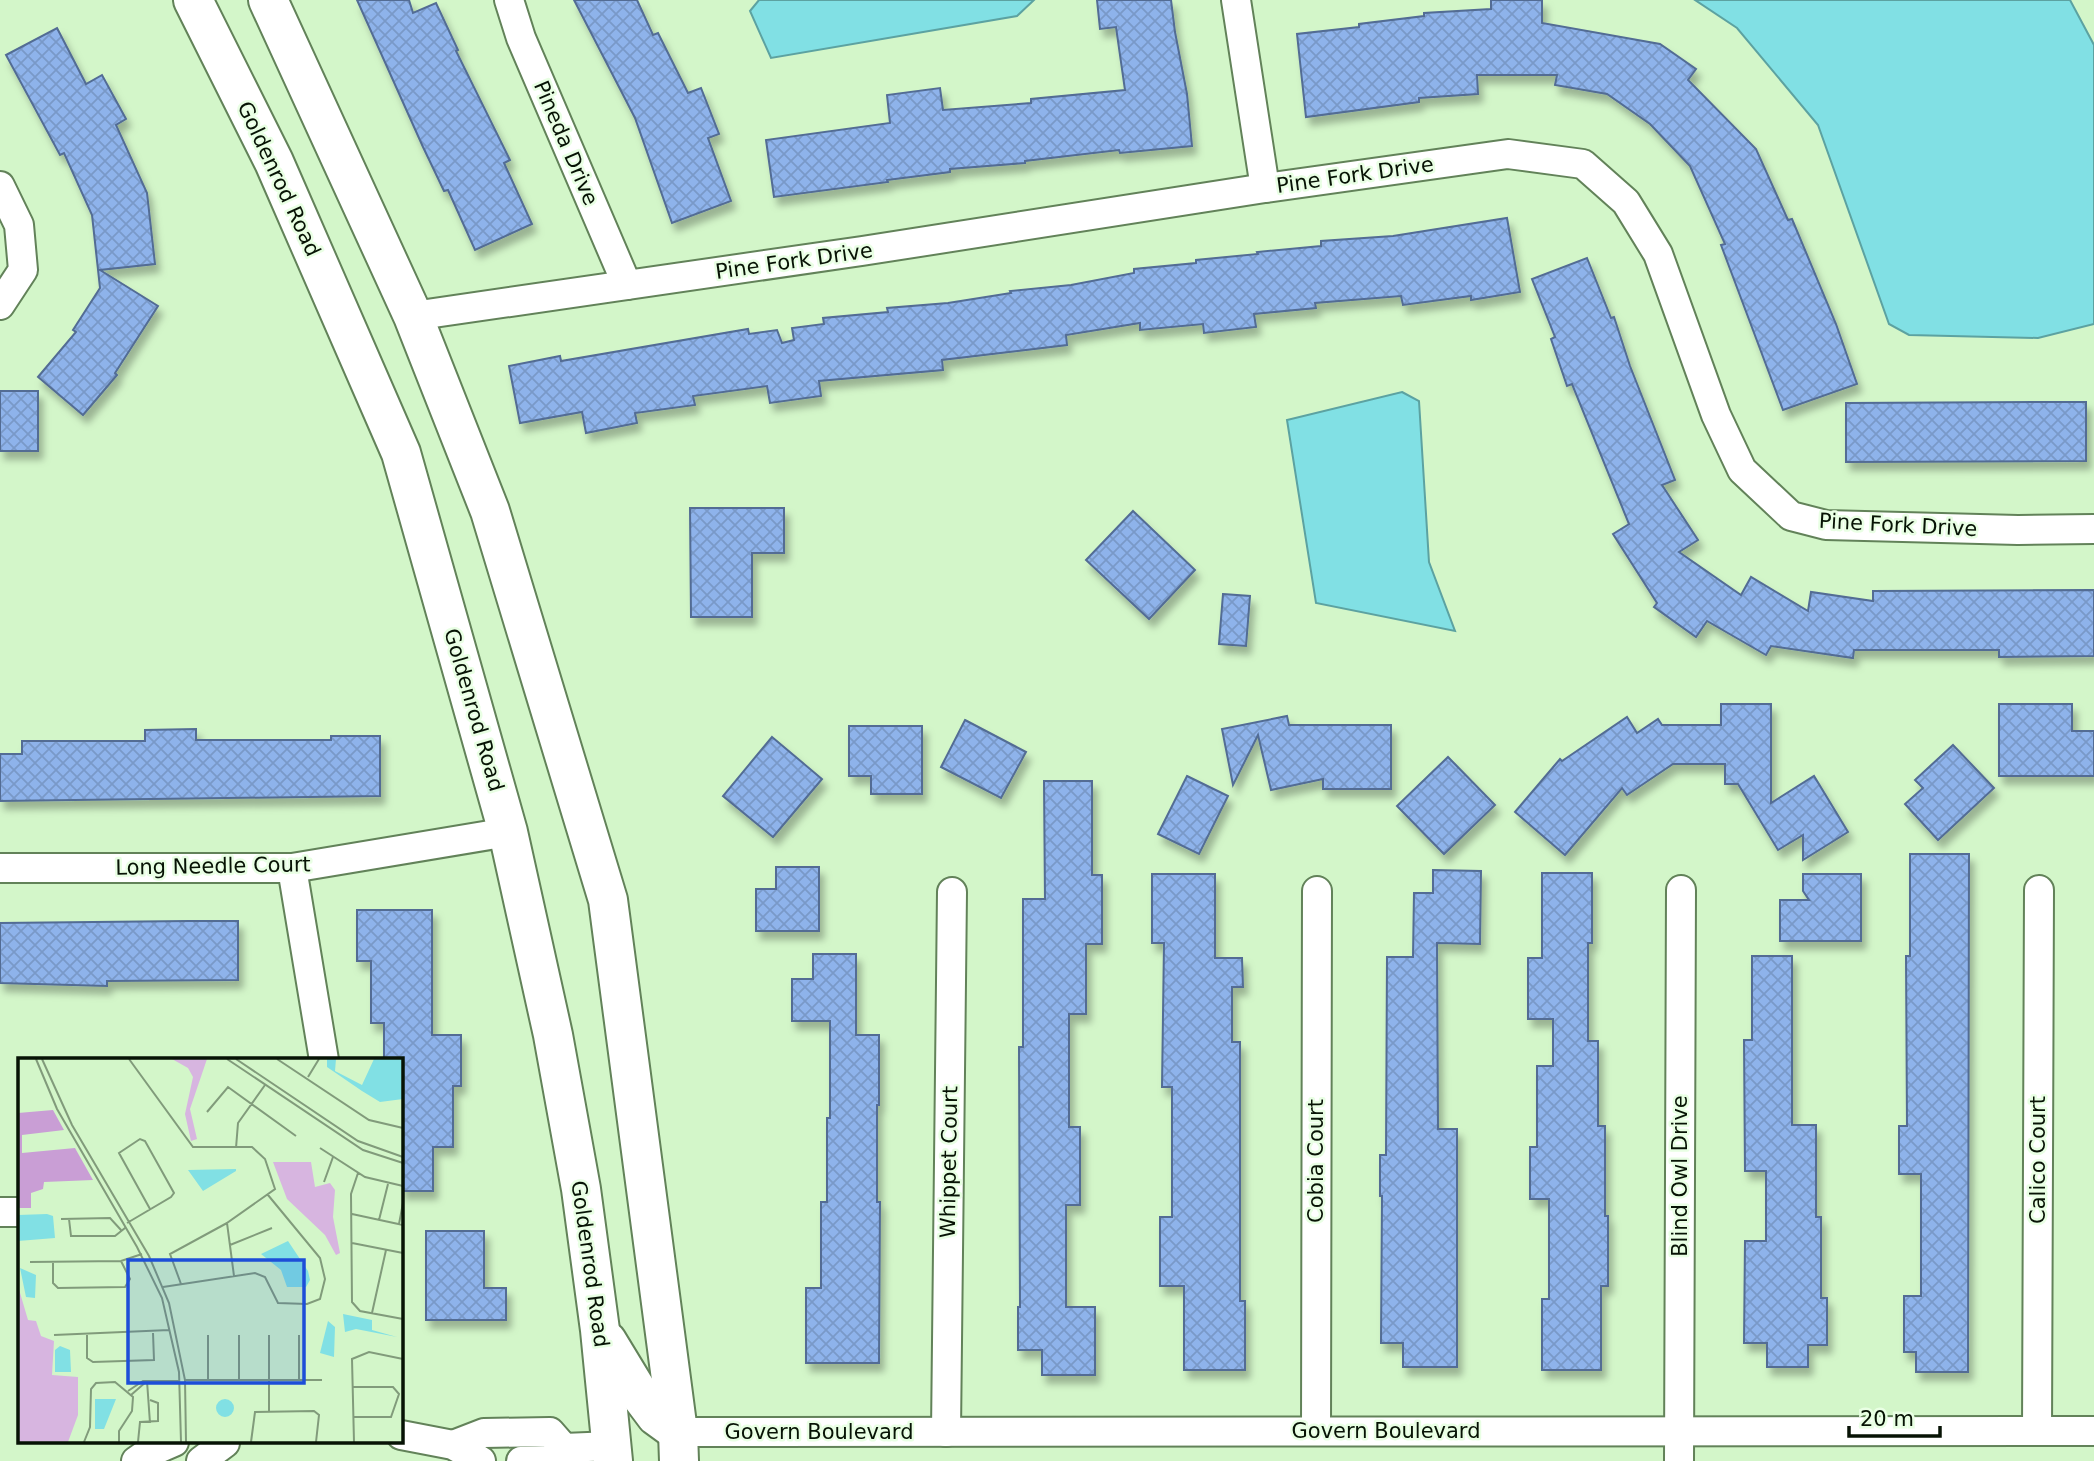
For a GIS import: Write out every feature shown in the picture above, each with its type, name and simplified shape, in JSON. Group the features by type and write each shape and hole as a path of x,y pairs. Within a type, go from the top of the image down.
{"main road":[{"name":"Goldenrod Road","path":"194,0 274,162 401,453 508,832 553,1035 581,1189 616,1456"},
{"path":"268,0 413,316 490,511 608,900 679,1446"},
{"path":"600,1330 638,1392 679,1446"}],"street":[{"name":"Pineda Drive","path":"509,0 521,38 627,285"},
{"path":"1236,0 1265,188"},
{"name":"Pine Fork Drive","path":"413,316 1508,154 1584,164 1626,202 1658,254 1716,415 1742,470 1791,516 1826,525 2018,530 2094,529"},
{"path":"0,186 19,225 23,270 0,305"},
{"name":"Long Needle Court","path":"0,868 292,868 508,832"},
{"path":"292,868 324,1058"},
{"name":"Blind Owl Drive","path":"1679,1461 1681,890"},
{"name":"Calico Court","path":"2037,1431 2039,890"},
{"name":"Cobia Court","path":"1316,1431 1317,891"},
{"name":"Whippet Court","path":"946,1432 952,892"},
{"path":"0,1212 18,1212"},
{"name":"Govern Boulevard","path":"679,1446 946,1432 2094,1431"},
{"path":"453,1446 484,1433 551,1432 564,1448 616,1456"},
{"path":"402,1436 453,1446 481,1461"},
{"path":"136,1461 169,1444"},
{"path":"521,1461 551,1460 564,1448"},
{"path":"201,1461 228,1450"}],"water":[{"path":"759,0 1034,0 1017,16 771,58 750,11"},
{"path":"1695,0 2070,0 2094,45 2094,324 2038,338 1909,335 1889,324 1818,125 1737,28"},
{"path":"1402,392 1419,401 1429,562 1455,631 1316,603 1287,420"}],"building":[{"path":"357,0 409,0 413,13 436,3 458,50 456,51 510,160 504,163 532,224 475,250 448,190 444,191 423,147"},
{"path":"574,0 637,0 653,35 658,33 688,93 701,88 719,134 708,138 731,201 672,223 635,118"},
{"path":"1097,0 1171,0 1187,94 1192,146 1120,153 1119,150 1025,163 950,169 950,172 887,180 888,182 774,197 766,140 890,123 887,95 940,88 943,110 1031,103 1031,99 1125,90 1116,27 1100,29"},
{"path":"1491,0 1542,0 1542,23 1660,44 1696,69 1688,80 1756,149 1788,220 1792,219 1836,324 1857,384 1783,410 1721,245 1725,244 1690,166 1650,124 1607,94 1555,85 1557,75 1477,75 1478,94 1419,98 1419,102 1306,117 1297,34 1359,27 1359,24 1424,16 1424,13 1491,9"},
{"path":"57,28 86,84 102,75 126,119 116,125 147,193 155,264 100,270 158,306 115,373 117,375 83,415 38,377 76,332 73,330 100,288 92,215 64,153 60,155 6,55"},
{"path":"1507,218 1520,292 1471,300 1471,296 1403,305 1401,296 1315,303 1316,308 1254,314 1256,327 1204,333 1203,324 1140,330 1140,323 1066,335 1067,345 942,360 943,370 819,381 821,396 770,403 767,386 693,396 695,405 635,413 637,423 586,433 582,412 520,423 509,366 560,356 561,361 748,329 749,334 777,330 782,343 794,340 792,328 824,324 823,318 888,312 887,308 948,303 1011,293 1010,291 1071,285 1134,273 1134,269 1321,246 1321,241 1393,236"},
{"path":"1587,258 1611,318 1614,317 1630,366 1675,480 1662,485 1698,540 1679,552 1741,595 1751,577 1808,611 1811,592 1873,601 1873,591 2094,590 2094,656 1999,657 1999,650 1854,650 1853,658 1771,646 1766,655 1707,621 1696,637 1654,607 1657,603 1613,534 1629,524 1572,384 1567,386 1551,339 1555,337 1532,279"},
{"path":"0,391 38,391 38,451 0,451"},
{"path":"2086,402 2086,461 1846,462 1846,403"},
{"path":"690,508 784,508 784,553 752,553 752,617 691,617"},
{"path":"1133,511 1195,570 1149,619 1086,560"},
{"path":"1223,594 1250,596 1246,646 1219,644"},
{"path":"1721,704 1771,704 1771,803 1814,776 1848,832 1803,860 1803,835 1778,850 1738,784 1725,784 1725,764 1673,764 1627,795 1622,788 1565,855 1515,812 1560,759 1562,761 1627,717 1637,733 1658,719 1662,725 1721,725"},
{"path":"1999,704 2072,704 2072,731 2094,731 2094,776 1999,776"},
{"path":"1287,716 1289,725 1391,725 1391,789 1323,789 1323,779 1271,790 1258,735 1233,785 1222,729"},
{"path":"965,720 1026,752 1001,798 941,767"},
{"path":"849,726 922,726 922,794 871,794 871,776 849,776"},
{"path":"196,729 196,740 331,740 331,736 380,736 380,796 0,801 0,754 22,754 22,741 145,741 145,730"},
{"path":"772,737 822,779 773,837 723,796"},
{"path":"1953,745 1994,788 1938,840 1905,804 1923,788 1915,780"},
{"path":"1448,757 1495,805 1444,854 1397,806"},
{"path":"1187,776 1228,796 1199,854 1158,834"},
{"path":"1044,781 1092,781 1092,875 1102,875 1102,944 1086,944 1086,1014 1069,1014 1069,1127 1080,1127 1080,1205 1066,1205 1066,1307 1095,1307 1095,1375 1042,1375 1042,1350 1018,1350 1019,1047 1023,1047 1023,899 1045,899"},
{"path":"1910,854 1969,854 1968,1372 1916,1372 1916,1352 1904,1352 1904,1296 1921,1296 1921,1174 1899,1174 1899,1126 1907,1126 1906,956 1910,956"},
{"path":"776,867 819,867 819,931 756,931 756,889 776,889"},
{"path":"1433,870 1481,871 1480,944 1437,943 1438,1129 1457,1129 1457,1367 1403,1367 1403,1343 1381,1343 1380,1155 1386,1155 1387,957 1413,957 1414,893 1433,893"},
{"path":"1542,873 1592,873 1592,943 1588,943 1588,1041 1598,1041 1598,1126 1605,1126 1605,1216 1608,1216 1608,1286 1601,1286 1601,1370 1542,1370 1542,1299 1549,1299 1549,1199 1530,1199 1530,1147 1537,1147 1537,1066 1553,1066 1553,1019 1528,1019 1528,958 1542,958"},
{"path":"1152,874 1215,874 1215,958 1242,958 1243,987 1232,987 1232,1042 1240,1042 1240,1301 1245,1301 1245,1370 1184,1370 1184,1286 1160,1286 1160,1217 1172,1217 1172,1087 1162,1087 1164,943 1152,943"},
{"path":"1803,874 1861,874 1861,941 1780,941 1780,900 1809,900 1803,891"},
{"path":"357,910 432,910 432,1035 461,1035 461,1086 453,1086 453,1147 433,1147 433,1191 402,1191 402,1058 384,1058 384,1023 371,1023 371,961 357,961"},
{"path":"238,921 238,980 107,981 107,986 0,983 0,923"},
{"path":"813,954 856,954 856,1035 879,1035 879,1363 806,1363 806,1288 821,1288 821,1202 827,1202 827,1118 830,1118 830,1021 792,1021 792,979 813,979"},
{"path":"1752,956 1792,956 1792,1125 1816,1125 1816,1217 1821,1217 1821,1298 1827,1298 1827,1345 1808,1345 1808,1367 1767,1367 1767,1343 1744,1343 1745,1241 1766,1241 1766,1171 1745,1171 1744,1040 1752,1040"},
{"path":"426,1231 484,1231 484,1288 506,1288 506,1320 426,1320"}]}
